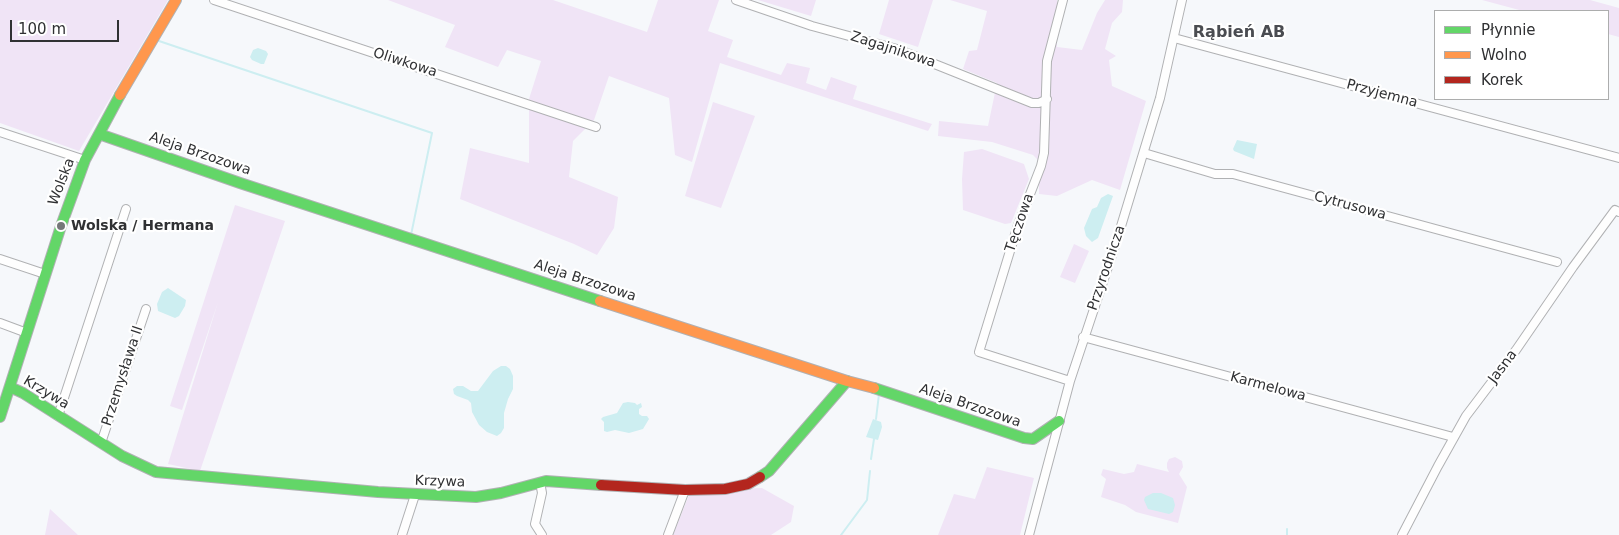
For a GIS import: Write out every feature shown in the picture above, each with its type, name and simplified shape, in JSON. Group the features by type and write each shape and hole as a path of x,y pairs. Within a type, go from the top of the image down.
{"street":[{"name":"Wolska","path":"0,417 45,274 85,160 176,0"},
{"name":"Oliwkowa","path":"214,0 596,127"},
{"name":"Zagajnikowa","path":"736,0 812,26 897,49 1032,102 1039,103 1047,99"},
{"name":"Tęczowa","path":"1063,0 1047,60 1047,99 1044,152 1041,166 1018,225 979,352 1070,381"},
{"name":"Przyrodnicza","path":"1029,535 1083,337 1115,246 1160,98 1182,0"},
{"name":"Przyjemna","path":"1174,38 1619,158"},
{"path":"0,132 85,160"},
{"name":"Aleja Brzozowa","path":"99,134 259,189 1024,438 1033,439 1059,421"},
{"name":"Cytrusowa","path":"1144,153 1215,174 1233,174 1557,262"},
{"path":"58,416 126,209"},
{"name":"Jasna","path":"1402,535 1466,416 1519,346 1614,210 1619,212"},
{"path":"0,259 45,274"},
{"name":"Przemysława II","path":"101,443 146,309"},
{"path":"0,323 27,333"},
{"name":"Karmelowa","path":"1083,337 1454,437"},
{"name":"Krzywa","path":"10,387 23,393 122,456 156,472 415,495 476,496 501,493 540,482 556,481 686,490 726,489 748,484 762,476 782,457 847,381"},
{"path":"540,482 542,493 535,524 542,535"},
{"path":"668,535 686,490"},
{"path":"402,535 415,495"}],"shaded area":[{"path":"0,0 168,0 79,151 0,123"},
{"path":"388,0 553,0 647,32 658,0 719,0 708,31 733,40 727,57 781,75 787,63 810,68 806,83 826,90 831,77 857,86 853,99 932,124 928,131 720,63 692,162 675,155 669,98 609,76 594,120 573,141 569,177 618,197 614,228 597,255 460,199 470,148 529,163 529,99 541,61 507,50 498,67 445,47 455,25"},
{"path":"758,0 816,0 811,16"},
{"path":"889,0 933,0 918,47 879,34"},
{"path":"950,0 1057,0 1057,47 1082,50 1097,13 1105,0 1123,0 1122,12 1112,23 1105,49 1116,56 1109,60 1112,86 1146,101 1120,190 1092,180 1057,196 1039,194 1039,161 1033,155 992,142 938,136 939,121 988,126 997,83 963,69 969,51 977,50 987,11"},
{"path":"1482,0 1590,0 1619,8 1619,37 1609,34 1609,10 1519,10"},
{"path":"713,102 755,116 721,208 685,196"},
{"path":"982,149 1024,164 1029,179 1011,223 1005,224 963,210 962,179 964,152"},
{"path":"235,205 285,221 200,471 168,464 218,302 182,410 170,406"},
{"path":"1074,244 1089,251 1075,283 1060,277"},
{"path":"1175,457 1182,461 1183,467 1179,474 1187,487 1178,523 1136,512 1125,505 1101,497 1106,479 1101,475 1103,469 1124,474 1134,472 1137,464 1169,472 1167,463 1169,459"},
{"path":"987,467 1034,478 1020,535 938,535 954,494 975,499"},
{"path":"762,488 794,506 791,522 771,535 673,535 691,490"},
{"path":"50,509 78,535 45,535"}],"water":[{"path":"258,48 266,51 268,54 264,64 252,60 250,57 253,50"},
{"path":"1237,140 1257,144 1254,159 1234,151"},
{"path":"1108,194 1113,196 1098,238 1092,242 1086,236 1084,228 1092,209 1097,207 1101,198"},
{"path":"168,288 186,300 179,316 175,318 158,311 157,304 162,292"},
{"path":"501,366 506,366 510,369 513,376 513,389 504,413 504,428 497,436 487,432 479,425 472,412 471,403 454,394 453,389 457,386 463,386 471,391 478,391 493,371"},
{"path":"628,402 637,405 641,403 642,407 639,409 639,414 647,416 649,419 643,429 629,433 615,430 604,431 604,422 601,419 617,413 623,403"},
{"path":"873,419 881,422 882,427 878,440 866,437"},
{"path":"1153,493 1161,493 1173,498 1175,505 1173,512 1169,514 1148,509 1144,500 1145,497"}],"waterway":[{"path":"159,41 432,133 411,235"},
{"path":"876,419 879,394"},
{"path":"871,459 874,439"},
{"path":"841,535 867,500 870,471"},
{"path":"1287,529 1287,535"}],"traffic: fast":[{"path":"0,417 61,226 85,160 120,95"},
{"path":"99,134 240,183 600,301"},
{"path":"760,477 769,471 847,381"},
{"path":"10,387 23,393 122,456 156,472 378,492 476,497 501,493 546,481 601,485"},
{"path":"874,388 1024,438 1033,439 1059,421"}],"traffic: slow":[{"path":"120,95 176,0"},
{"path":"600,301 874,388"}],"traffic: jam":[{"path":"601,485 685,490 725,489 748,484 760,477"}],"place":[{"name":"Wolska / Hermana","path":"61,226"}],"district":[{"name":"Rąbień AB","path":"1239,33"}]}
